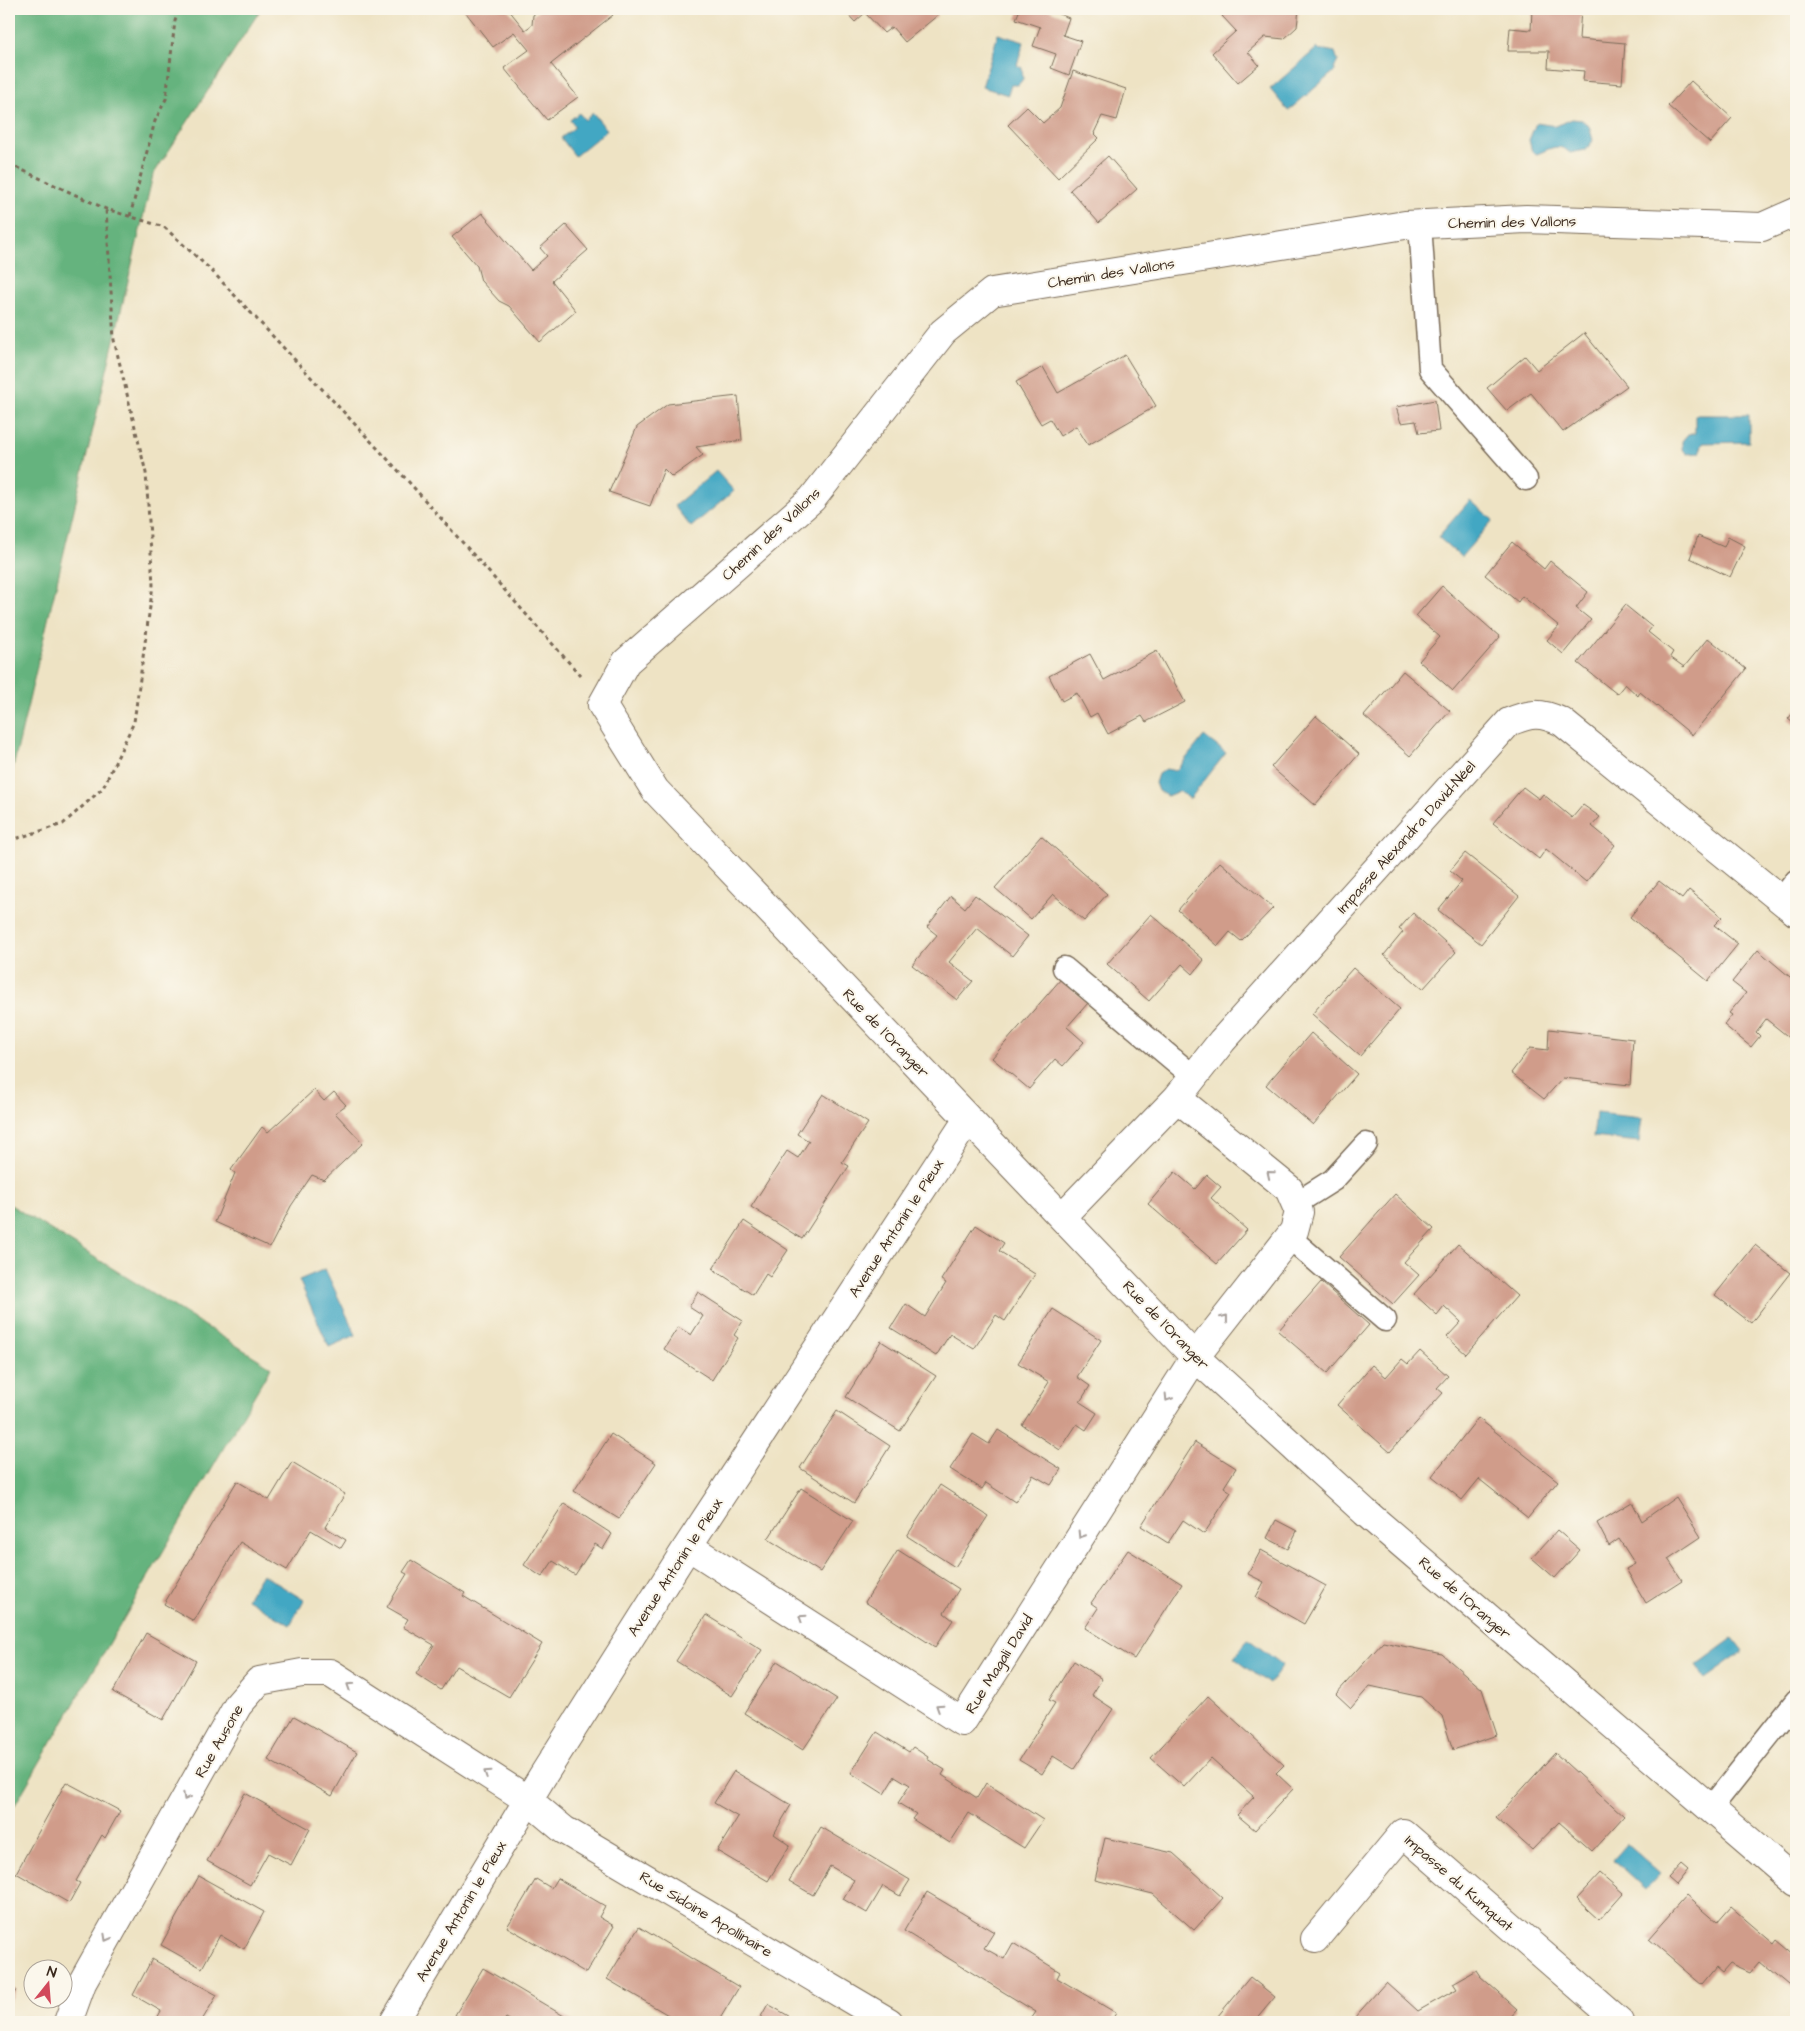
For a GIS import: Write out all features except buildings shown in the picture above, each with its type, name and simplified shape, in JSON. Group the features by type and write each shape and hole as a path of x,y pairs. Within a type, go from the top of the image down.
{"street":[{"name":"Chemin des Vallons","path":"602,705 626,662 812,499 943,332 992,292 1325,237 1420,224 1526,219 1762,227 1796,212"},
{"name":"Rue de l'Oranger","path":"602,705 655,790 1195,1357 1365,1512 1796,1882"},
{"name":"Impasse Alexandra David-Néel","path":"1062,1217 1177,1098 1222,1041 1509,722 1528,714 1545,714 1562,722 1791,898"},
{"path":"1177,1098 1289,1189 1299,1212 1294,1231 1195,1357"},
{"name":"Avenue Antonin le Pieux","path":"394,2022 528,1800 688,1546 968,1118"},
{"name":"Rue Magali David","path":"688,1546 962,1722 1195,1357"},
{"name":"Rue Ausone","path":"68,2022 82,1983 238,1705 259,1681 302,1673 330,1673 528,1800"},
{"name":"Rue Sidoine Apollinaire","path":"528,1800 564,1830 889,2022"},
{"name":"Impasse du Kumquat","path":"1315,1939 1403,1832 1620,2022"}],"lane":[{"path":"1420,224 1430,369 1526,479"},
{"path":"1064,968 1194,1077"},
{"path":"1295,1204 1333,1180 1366,1144"},
{"path":"1289,1237 1385,1320"},
{"path":"1710,1809 1796,1701"}],"path":[{"path":"130,216 155,121 166,99 175,21 180,9"},
{"path":"9,164 106,209 164,227 211,270 408,480 568,660 602,705"},
{"path":"9,838 15,839 63,824 103,788 134,722 153,586 152,567 146,473 114,340 106,209"}],"green space":[{"path":"9,9 261,9 153,175 9,785"},
{"path":"9,1204 271,1367 9,1815"}],"water":[{"path":"998,34 1024,42 1017,65 1022,68 1023,79 1018,85 1011,85 1008,95 982,87"},
{"path":"1317,48 1320,51 1335,52 1338,61 1334,68 1336,70 1288,111 1270,89"},
{"path":"579,113 585,120 593,113 607,130 575,156 561,138 575,127 570,120"},
{"path":"1572,119 1582,120 1589,126 1593,140 1586,150 1570,153 1558,147 1537,154 1532,152 1529,140 1536,123 1556,126"},
{"path":"1695,415 1749,415 1749,442 1703,443 1699,453 1687,454 1682,449 1682,441 1688,434 1695,433"},
{"path":"716,471 734,491 691,527 674,506"},
{"path":"1470,500 1493,520 1461,557 1438,537"},
{"path":"1204,736 1226,753 1190,799 1179,791 1167,796 1158,791 1155,783 1158,774 1166,769 1176,771"},
{"path":"1596,1113 1642,1118 1639,1142 1593,1137"},
{"path":"325,1269 356,1335 329,1347 299,1280"},
{"path":"262,1574 304,1600 290,1625 247,1599"},
{"path":"1733,1638 1743,1651 1705,1678 1696,1665"},
{"path":"1248,1639 1283,1665 1269,1684 1234,1658"},
{"path":"1627,1844 1660,1873 1645,1889 1613,1860"}]}
